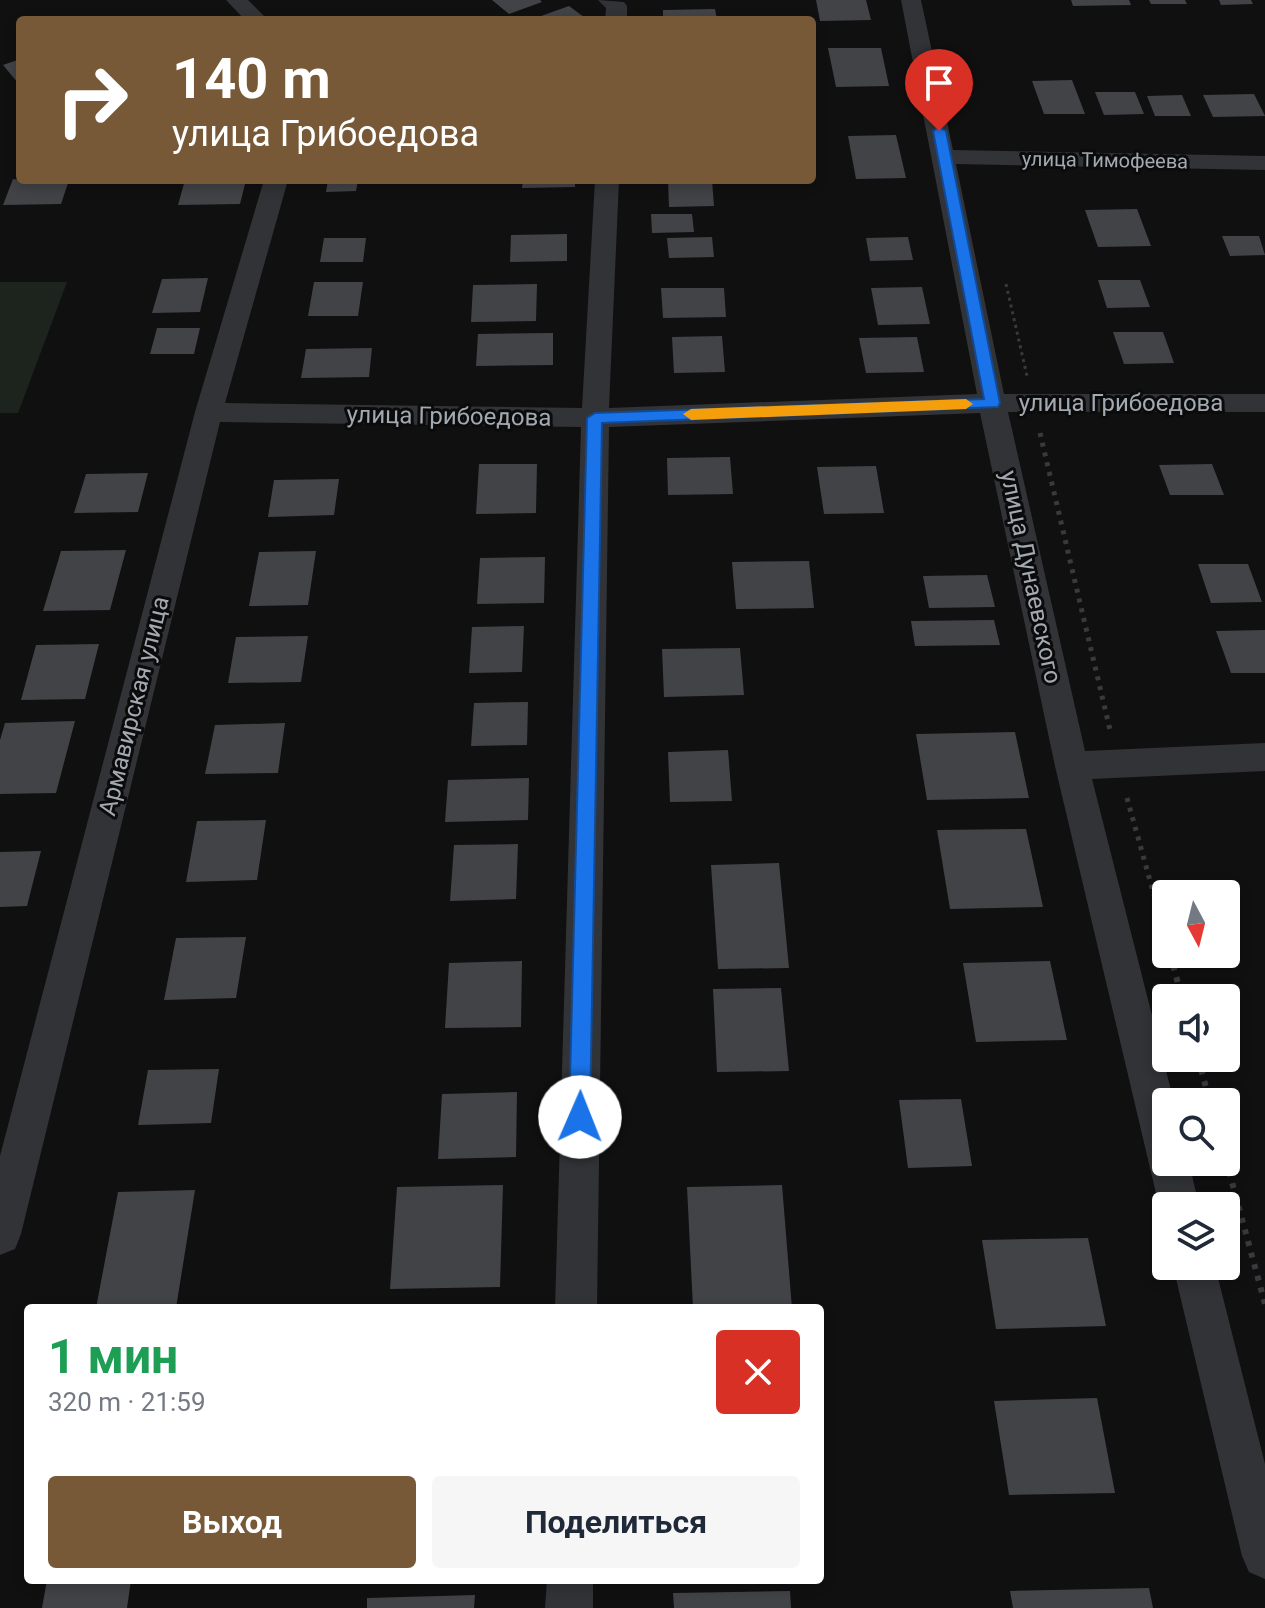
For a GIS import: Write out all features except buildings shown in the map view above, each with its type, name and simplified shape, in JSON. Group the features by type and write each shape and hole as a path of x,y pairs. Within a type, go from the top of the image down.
{"street":[{"path":"236,0 253,16"},
{"path":"608,0 617,6 616,16"},
{"name":"улица Дунаевского","path":"911,0 992,403 1072,766 1152,1094"},
{"name":"улица Тимофеева","path":"945,157 1265,163"},
{"name":"Армавирская улица","path":"0,1234 209,412 275,184"},
{"path":"576,1304 595,418 607,184"},
{"name":"улица Грибоедова","path":"209,412 595,418 992,403 1265,403"},
{"path":"1072,766 1265,757"},
{"path":"1197,1280 1265,1556"},
{"path":"569,1608 570,1584"}],"path":[{"path":"1005,280 1118,764 1152,889"},
{"path":"1230,1176 1265,1304"}],"shaded area":[{"path":"0,282 67,282 18,413 0,413"}],"slow traffic":[{"path":"691,414 966,404"}],"route":[{"path":"580,1117 595,418 992,403 939,131"}]}
